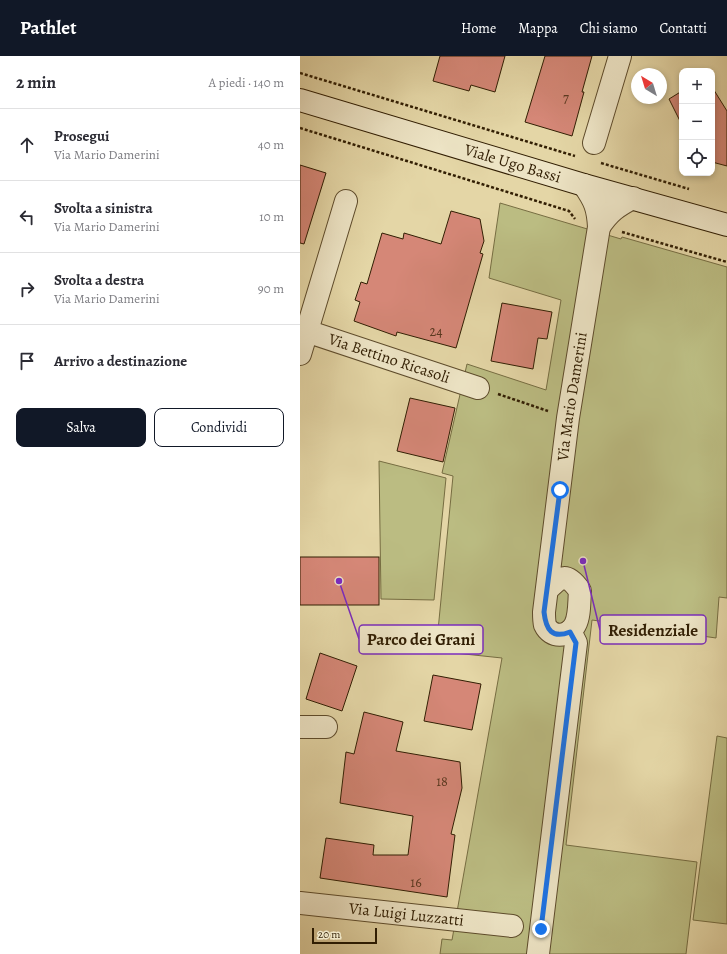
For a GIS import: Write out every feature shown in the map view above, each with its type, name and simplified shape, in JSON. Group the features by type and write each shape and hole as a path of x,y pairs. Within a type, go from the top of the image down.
{"street":[{"path":"590,154 620,56"},
{"name":"Viale Ugo Bassi","path":"300,100 584,185 727,225"},
{"name":"Via Mario Damerini","path":"570,632 562,635 555,635 545,624 544,612 568,418 599,227 598,212 594,200 584,185"},
{"name":"Via Mario Damerini","path":"599,227 607,215 618,205 633,198"},
{"path":"300,354 303,330 346,201"},
{"name":"Via Bettino Ricasoli","path":"303,330 478,388"},
{"path":"538,954 576,643 570,632 576,624 580,591 574,582 564,578 557,580 547,590"},
{"path":"300,726 326,728"},
{"name":"Via Luigi Luzzatti","path":"300,903 512,926"}],"path":[{"path":"300,73 590,154 691,190"},
{"path":"300,128 569,211"},
{"path":"620,232 727,262"},
{"path":"478,388 568,418"}],"green space":[{"path":"500,203 621,239 622,237 727,267 727,598 719,597 716,638 592,620 566,845 697,862 686,954 440,954 442,939 452,940 502,658 436,651 453,476 442,473 467,364 546,390 561,300 489,278"},
{"path":"379,461 446,478 434,600 381,599"},
{"path":"717,736 727,738 727,924 693,920"}],"building":[{"path":"440,56 505,56 495,92 471,85 469,91 433,81"},
{"path":"545,56 592,56 572,136 525,122"},
{"path":"715,92 727,111 727,166 715,163"},
{"path":"679,93 679,119 669,99"},
{"path":"300,165 326,173 304,244 300,243"},
{"path":"451,211 480,219 484,241 480,253 483,254 456,348 397,332 396,336 354,321 360,302 355,300 361,282 367,284 382,233 403,239 404,233 441,244"},
{"path":"502,303 552,312 547,339 538,338 533,369 491,361"},
{"path":"410,398 455,408 443,462 397,451"},
{"path":"300,557 379,557 379,605 300,605"},
{"path":"320,653 357,666 342,711 306,699"},
{"path":"433,675 481,684 472,730 424,721"},
{"path":"364,712 403,722 396,751 460,762 462,788 451,834 455,835 447,897 320,878 326,838 374,845 373,855 408,855 413,816 340,803 346,752 354,754"}],"place":[{"name":"Residenziale","path":"583,561"},
{"name":"Parco dei Grani","path":"339,581"}],"route":[{"path":"541,929 576,643 570,632 562,635 555,635 545,624 544,612 560,490"}]}
